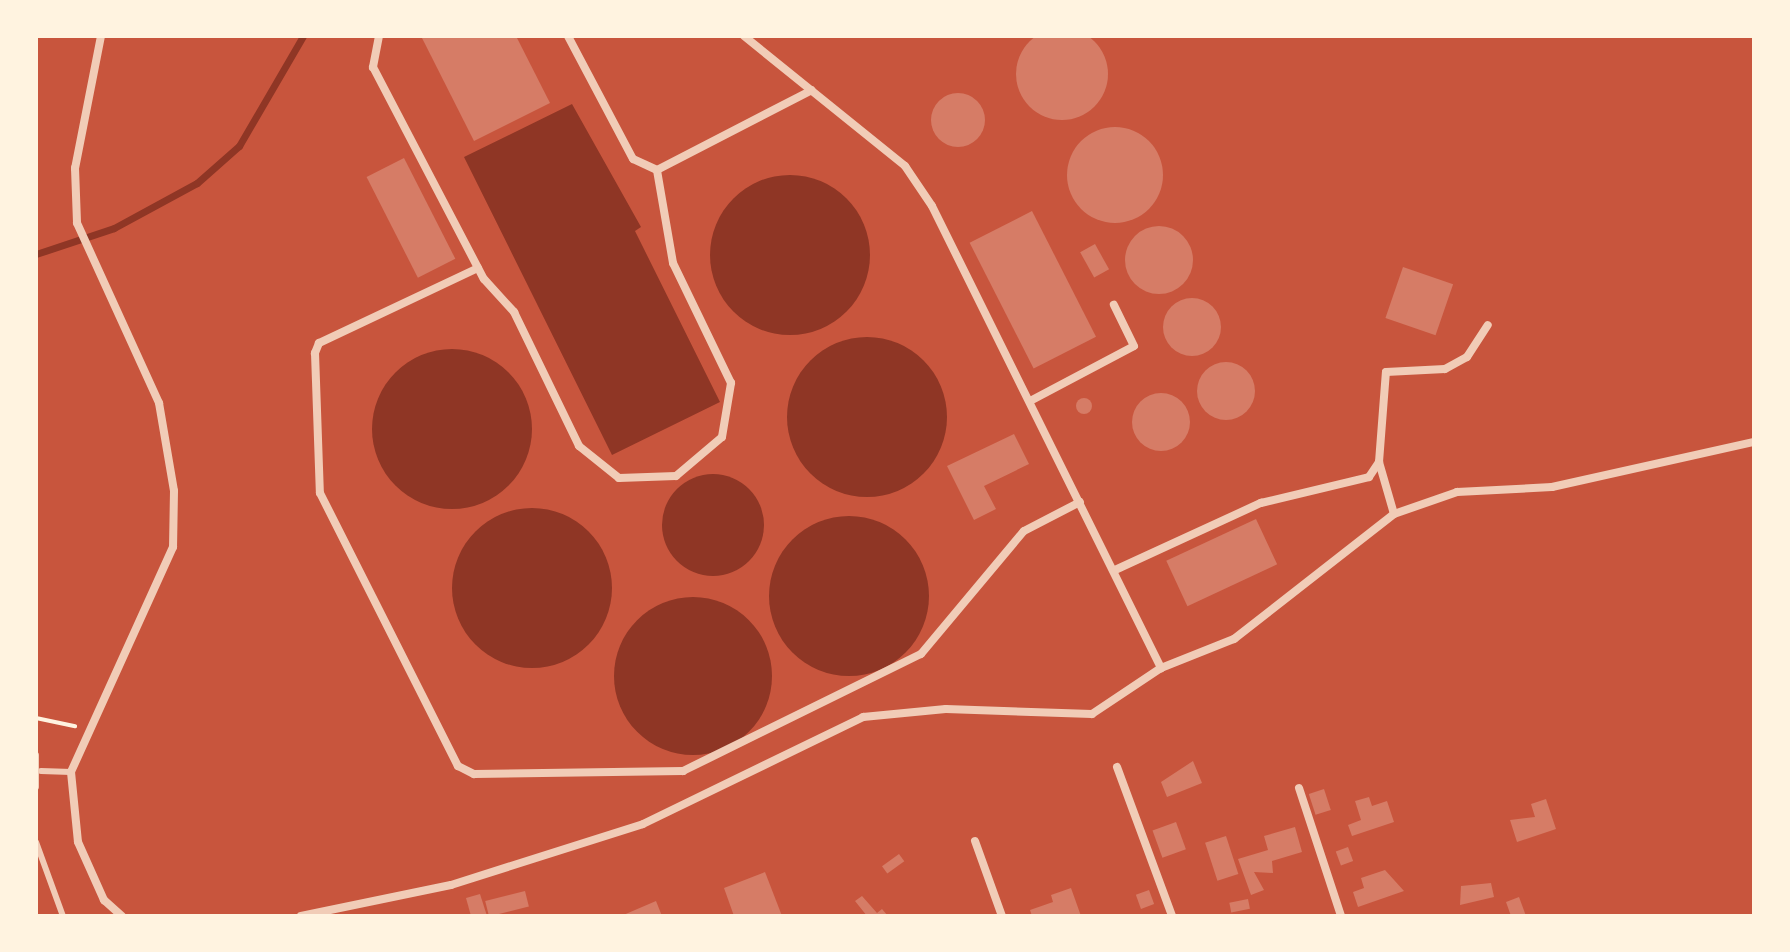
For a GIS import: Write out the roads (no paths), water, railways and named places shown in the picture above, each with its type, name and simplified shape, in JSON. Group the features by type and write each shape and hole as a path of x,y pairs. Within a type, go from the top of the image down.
{"street":[{"path":"101,36 75,168 77,223 90,263 144,362 174,491 173,547 148,615 89,729 71,772 78,842 104,900 122,916"},
{"path":"379,36 373,67 478,268 514,312 579,446 619,478 676,476 722,437 731,383 673,263 657,170"},
{"path":"568,36 633,159 657,170"},
{"path":"744,36 905,166 1032,400 1161,668"},
{"path":"756,45 763,36"},
{"path":"657,170 812,90"},
{"path":"478,268 319,343 315,353 320,493 458,766 474,774 683,771 921,654 1024,531 1080,502"},
{"path":"1032,400 1134,346 1114,305"},
{"path":"1394,514 1379,462 1386,372 1445,369 1467,357 1488,325"},
{"path":"301,916 451,885 643,824 863,717 946,709 1092,714 1161,668 1234,639 1394,514 1457,492 1552,487 1754,442"},
{"path":"1115,570 1261,503 1358,484 1379,462"},
{"path":"1117,767 1172,916"},
{"path":"1299,788 1341,916"},
{"path":"975,841 1002,916"}],"lane":[{"path":"36,755 41,771 36,787"},
{"path":"41,771 71,772"},
{"path":"36,842 63,916"}],"waterway":[{"path":"36,254 114,228 197,183 239,146 303,36"}]}
